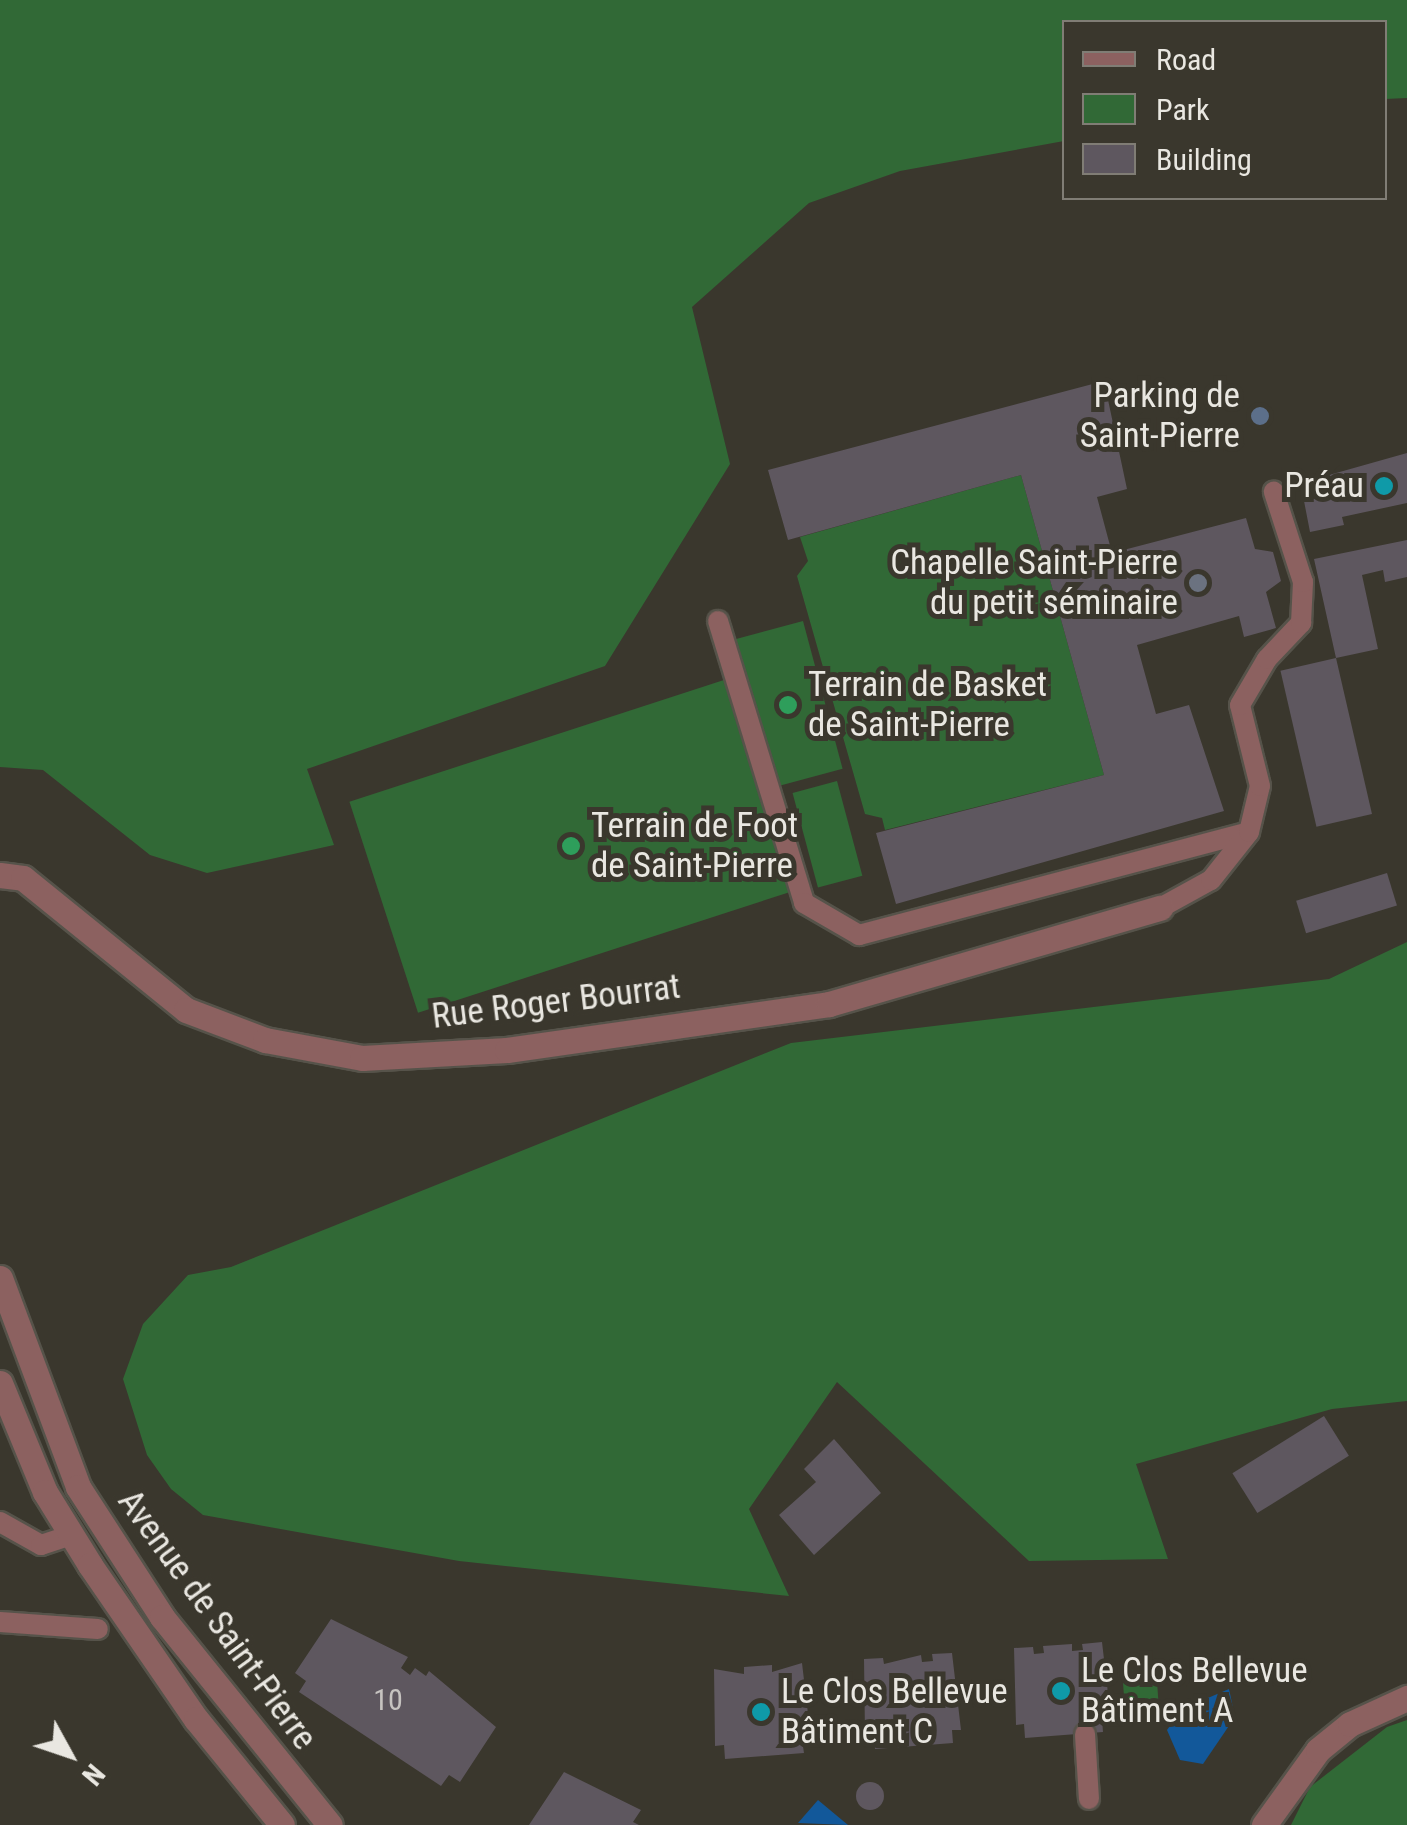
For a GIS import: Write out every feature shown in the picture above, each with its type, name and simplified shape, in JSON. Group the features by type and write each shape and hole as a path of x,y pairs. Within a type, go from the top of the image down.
{"street":[{"name":"Rue Roger Bourrat","path":"0,875 23,878 186,1010 265,1040 362,1058 507,1050 830,1004 1160,908"},
{"name":"Avenue de Saint-Pierre","path":"0,1278 53,1434 86,1502 162,1617 330,1825"},
{"name":"Avenue de Saint-Pierre","path":"0,1383 71,1535 196,1719 282,1825"},
{"path":"1264,1825 1318,1750 1350,1724 1407,1698"}],"lane":[{"path":"1160,908 1211,880 1249,832 1260,786 1240,705 1266,659 1301,623 1302,582 1274,492"},
{"path":"718,621 804,903 859,935 1249,832"},
{"path":"0,1522 41,1545 71,1535"},
{"path":"0,1622 98,1629"},
{"path":"1085,1734 1089,1798"}],"green space":[{"path":"0,0 1407,0 1407,98 1387,99 1387,20 1062,20 1062,141 900,171 809,203 692,307 730,464 605,666 307,769 334,845 207,873 150,855 43,770 0,767"},
{"path":"1021,475 1104,775 885,830 882,818 865,814 797,576 808,561 800,537"},
{"name":"Terrain de Basket de Saint-Pierre","path":"803,621 843,769 772,788 732,640"},
{"name":"Terrain de Foot de Saint-Pierre","path":"727,679 796,890 418,1013 349,802"},
{"path":"837,781 862,876 818,888 793,793"},
{"path":"1407,942 1407,1401 1332,1409 1136,1464 1168,1559 1029,1561 837,1382 749,1509 789,1596 459,1561 203,1515 171,1489 147,1455 123,1379 143,1324 188,1275 231,1267 791,1043 1329,979"},
{"path":"1156,1667 1160,1724 1126,1726 1122,1669"},
{"path":"1407,1720 1407,1825 1291,1825 1310,1787 1387,1727"}],"water":[{"path":"1229,1689 1235,1717 1203,1764 1180,1760 1167,1730 1182,1709"},
{"path":"818,1800 848,1825 798,1823"}],"building":[{"path":"1104,381 1127,489 1097,497 1112,553 1246,518 1255,549 1273,552 1281,581 1266,592 1276,628 1244,637 1239,616 1137,645 1156,714 1189,705 1224,811 896,904 876,833 1104,775 1021,475 788,540 768,470"},
{"path":"1407,453 1407,503 1342,517 1344,525 1310,532 1304,501 1332,494 1329,475"},
{"path":"1407,540 1407,577 1385,582 1383,570 1362,575 1378,649 1336,658 1314,559"},
{"path":"1336,658 1372,814 1316,827 1280,671"},
{"path":"1387,873 1397,906 1306,933 1296,901"},
{"path":"1324,1416 1349,1456 1257,1513 1232,1473"},
{"path":"834,1439 881,1493 814,1555 779,1515 816,1482 804,1469"},
{"path":"331,1619 408,1657 401,1668 410,1675 415,1668 426,1676 429,1671 496,1727 460,1782 449,1775 441,1786 299,1692 306,1681 295,1673"},
{"name":"Le Clos Bellevue Bâtiment A","path":"1102,1642 1111,1719 1102,1719 1103,1732 1025,1738 1024,1724 1016,1725 1014,1648 1033,1647 1034,1654 1044,1653 1043,1646 1072,1644 1072,1651 1083,1650 1082,1644"},
{"path":"952,1653 961,1730 952,1730 953,1743 875,1749 874,1735 865,1736 864,1659 883,1658 884,1664 921,1655 922,1662 933,1661 932,1654"},
{"name":"Le Clos Bellevue Bâtiment C","path":"802,1663 811,1739 802,1740 804,1753 725,1759 724,1745 715,1746 714,1669 744,1674 744,1667 772,1665 772,1672"},
{"path":"564,1772 641,1810 633,1822 639,1825 529,1825"},
{"path":"870,1782 880,1786 884,1796 880,1806 870,1810 860,1806 856,1796 860,1786"}],"place":[{"name":"Parking de Saint-Pierre","path":"1260,416"},
{"name":"Préau","path":"1384,486"},
{"name":"Chapelle Saint-Pierre du petit séminaire","path":"1198,583"},
{"name":"Terrain de Basket de Saint-Pierre","path":"788,705"},
{"name":"Terrain de Foot de Saint-Pierre","path":"571,846"},
{"name":"Le Clos Bellevue Bâtiment A","path":"1061,1691"},
{"name":"Le Clos Bellevue Bâtiment C","path":"761,1712"}]}
